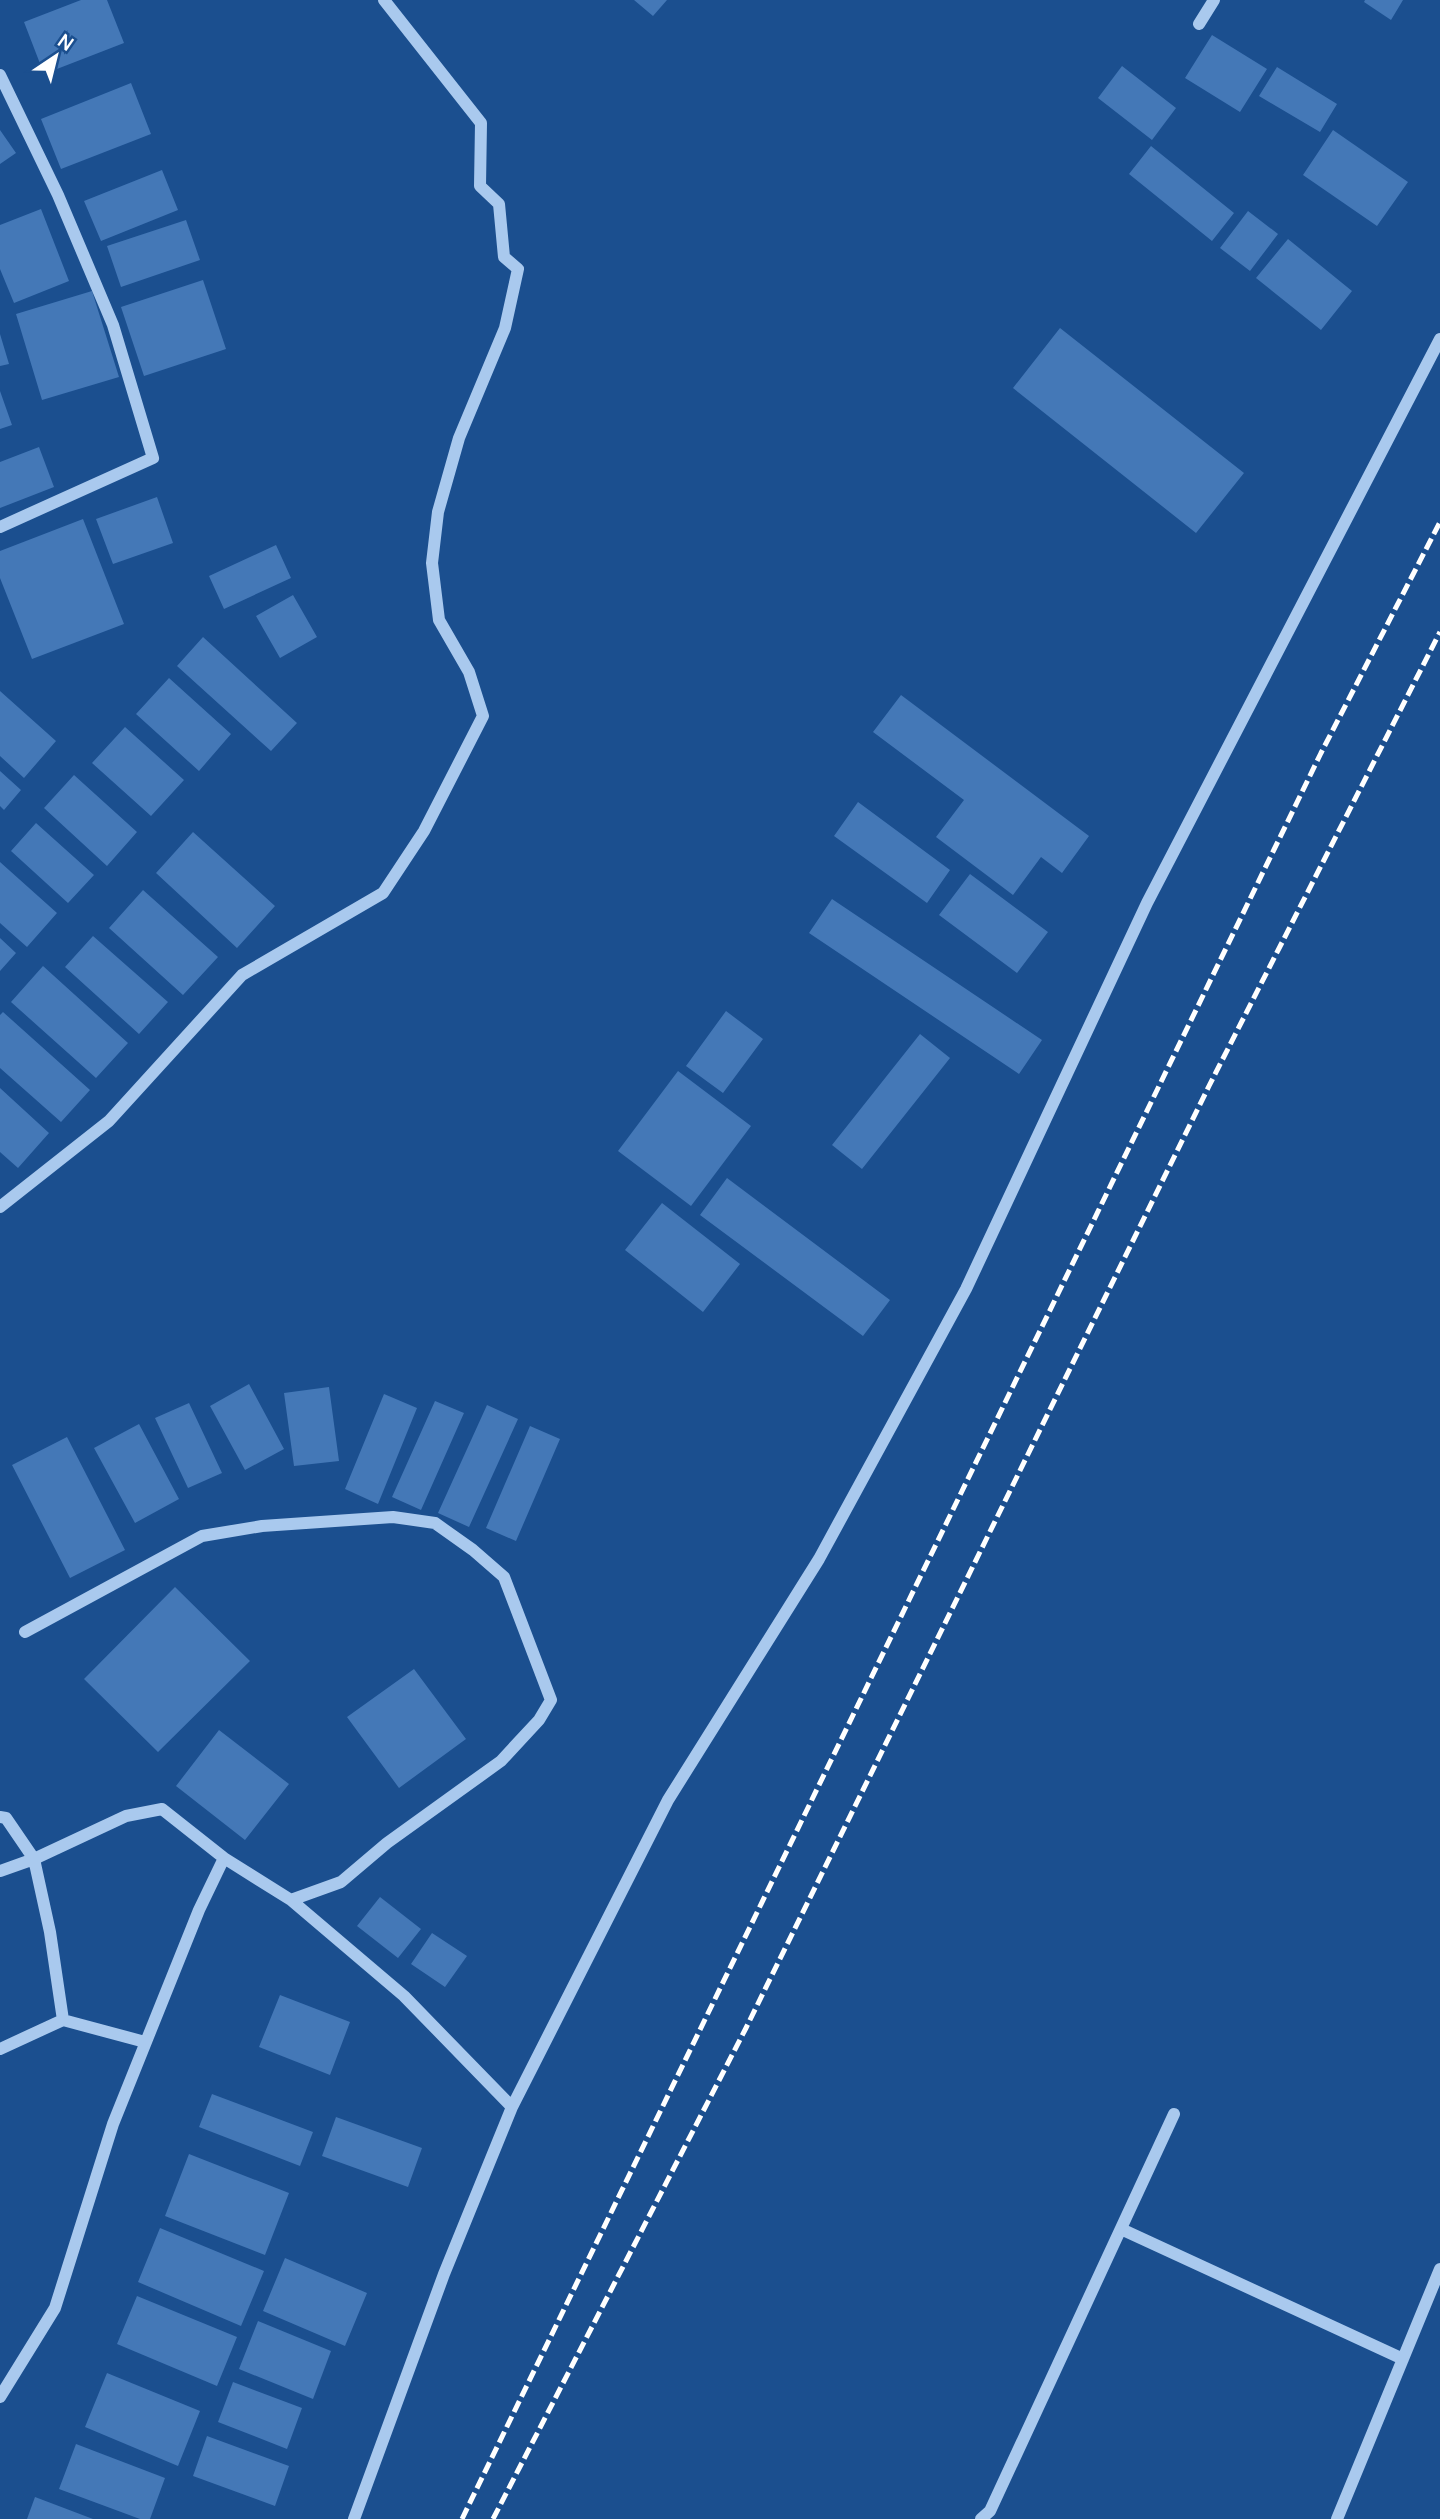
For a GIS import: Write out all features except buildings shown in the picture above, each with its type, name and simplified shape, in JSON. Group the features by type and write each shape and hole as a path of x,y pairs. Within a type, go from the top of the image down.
{"street":[{"path":"0,1206 109,1121 242,975 383,893 424,831 482,716 470,672 439,620 432,563 438,512 459,438 505,328 518,269 504,257 499,204 480,186 481,123 384,0"},
{"path":"1199,24 1214,0"},
{"path":"0,75 58,195 113,325 153,458 0,527"},
{"path":"354,2519 444,2274 512,2108 668,1801 819,1559 966,1289 1147,903 1440,339"},
{"path":"25,1632 202,1536 262,1526 393,1517 435,1523 473,1550 503,1577 551,1700 539,1720 501,1761 387,1843 341,1882 291,1900"},
{"path":"0,1871 126,1816 162,1809 224,1858 291,1900 404,1996 512,2108"},
{"path":"0,1818 6,1818 34,1858 50,1933 63,2020"},
{"path":"0,2397 55,2308 113,2123 199,1910 224,1858"},
{"path":"0,2049 63,2020 145,2042"},
{"path":"981,2519 990,2511 1174,2114"},
{"path":"1121,2229 1403,2358"},
{"path":"1337,2519 1440,2269"}],"railway":[{"path":"462,2519 1321,753 1440,522"},
{"path":"493,2519 746,2028 1209,1086 1440,632"}]}
